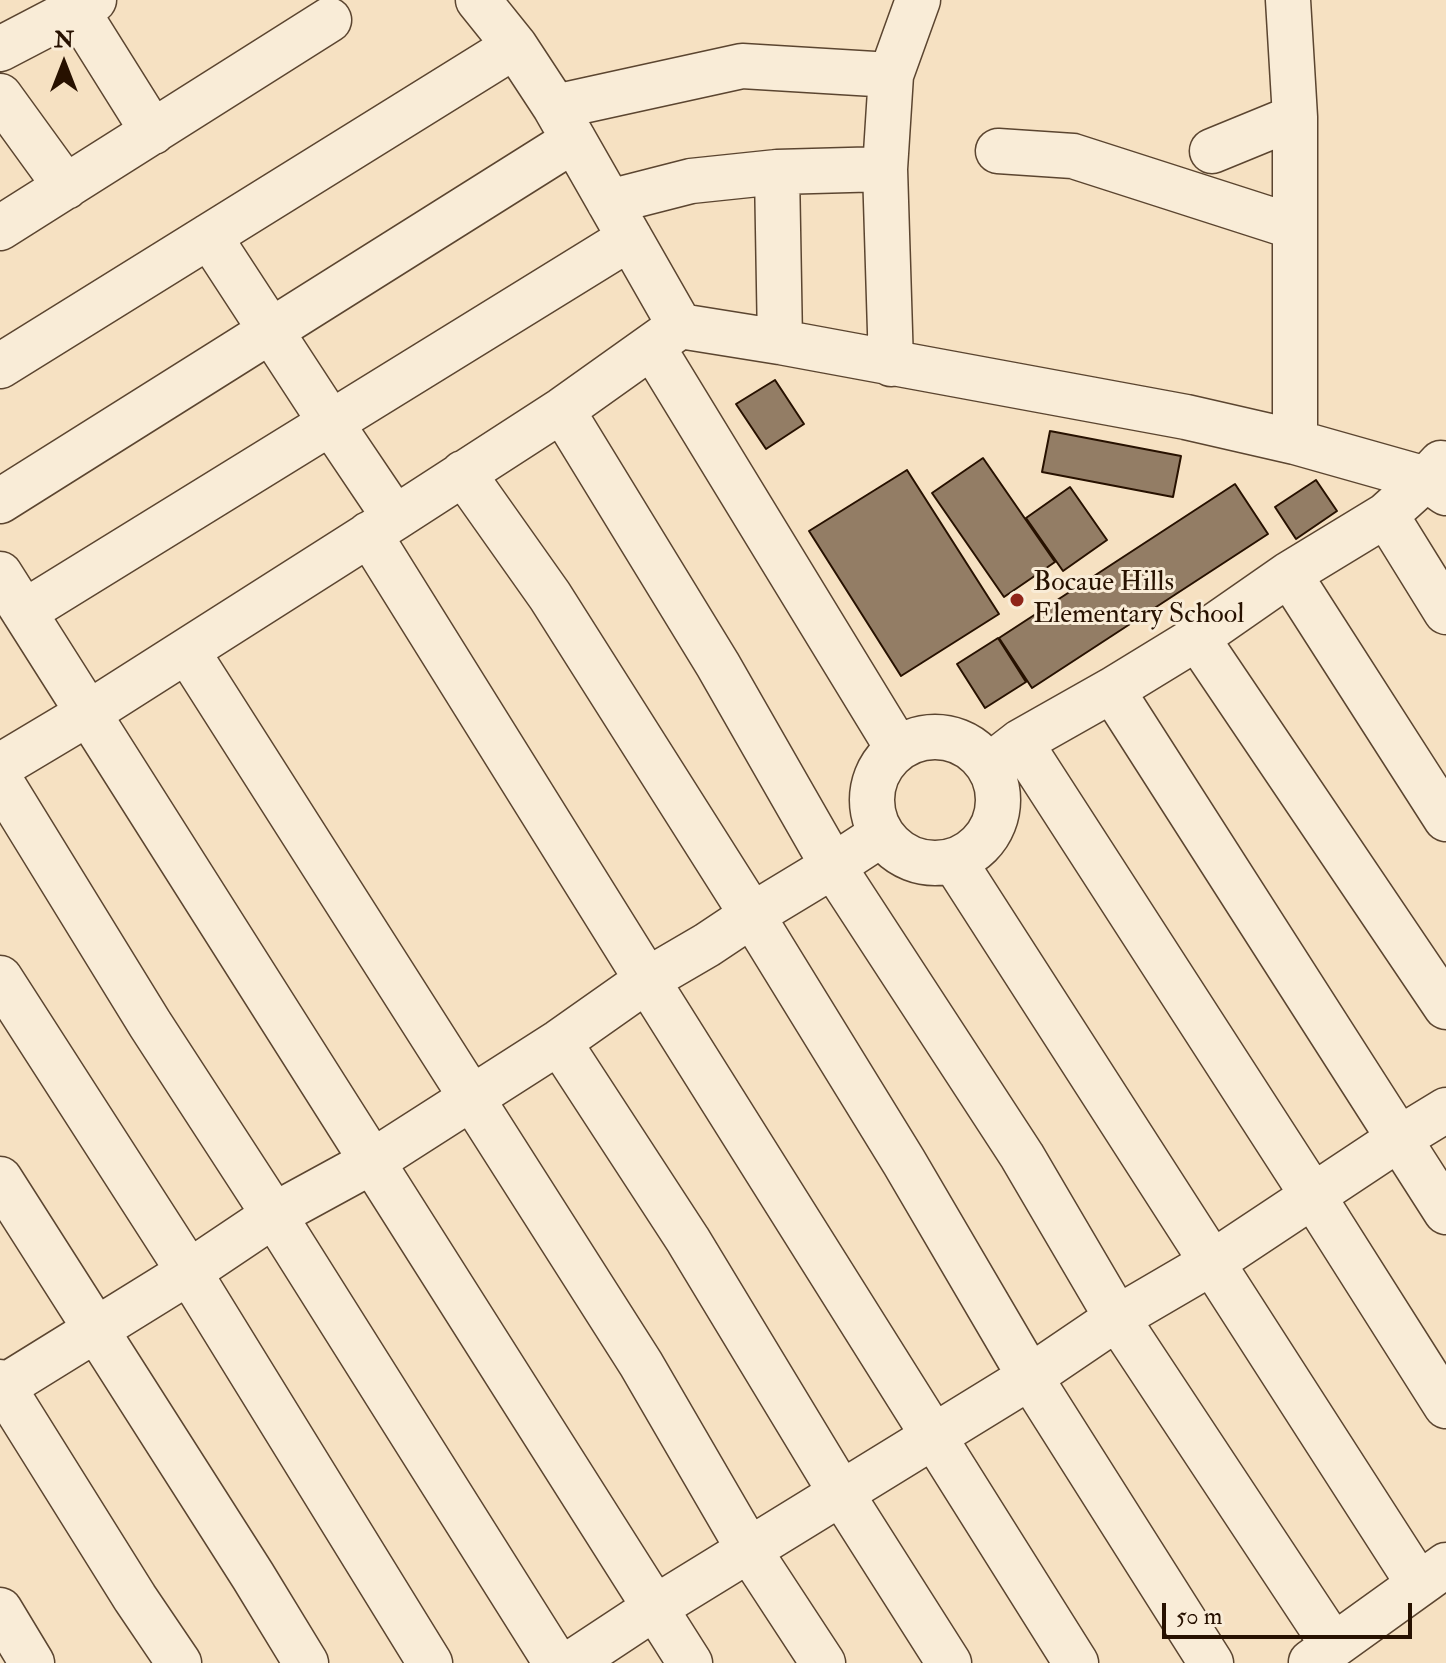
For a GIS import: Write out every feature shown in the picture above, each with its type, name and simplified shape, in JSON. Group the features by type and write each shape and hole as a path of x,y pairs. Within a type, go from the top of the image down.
{"street":[{"path":"478,0 515,46 619,220 666,336 898,749"},
{"path":"891,364 885,169 891,75 918,0"},
{"path":"1288,0 1295,117 1295,442"},
{"path":"0,49 85,5 153,132"},
{"path":"0,228 329,20"},
{"path":"0,366 515,46"},
{"path":"0,501 270,330 564,124 742,66 891,75"},
{"path":"0,96 66,187"},
{"path":"1212,151 1295,117"},
{"path":"998,151 1073,156 1294,227"},
{"path":"24,612 331,423 619,220 691,181 777,172 885,169"},
{"path":"777,172 780,342"},
{"path":"209,236 331,423 382,526 647,980 1076,1663"},
{"path":"0,766 187,651 562,410 666,336 780,342 1186,417 1439,477"},
{"path":"562,410 718,665 833,866 1022,1156 1321,1654 1432,1574 1213,1262 954,861"},
{"path":"463,473 550,596 752,915 904,1162 1030,1377 1211,1663"},
{"path":"1005,754 995,822 979,847 954,861 933,863 913,860 895,850 882,834 873,812 873,788 882,766 898,749 922,739 948,738 972,748 1005,754 1197,638 1439,477"},
{"path":"1386,515 1446,612"},
{"path":"0,574 690,1663"},
{"path":"1289,574 1446,819"},
{"path":"1197,638 1446,1007"},
{"path":"187,651 641,1364 749,1550 823,1663"},
{"path":"1112,690 1446,1212"},
{"path":"1005,754 1313,1196 1446,1406"},
{"path":"0,780 150,1024 556,1663"},
{"path":"179,1663 1,1386 97,1330 274,1215 373,1161 559,1042 647,980 882,834"},
{"path":"0,978 189,1272 430,1663"},
{"path":"559,1042 688,1240 841,1493 949,1663"},
{"path":"571,1663 656,1607 1030,1377 1117,1318 1213,1262 1446,1110"},
{"path":"0,1179 306,1663"},
{"path":"0,1610 32,1663"}],"building":[{"path":"775,380 804,424 766,449 736,404"},
{"path":"1050,431 1181,456 1173,497 1042,472"},
{"path":"983,458 1055,562 1004,597 932,493"},
{"path":"907,470 999,614 901,676 809,531"},
{"path":"1316,480 1337,511 1296,539 1275,507"},
{"path":"1235,484 1268,534 1032,688 999,638"},
{"path":"1070,487 1107,540 1063,571 1026,518"},
{"path":"998,638 1026,682 985,708 957,664"}],"place":[{"name":"Bocaue Hills Elementary School","path":"1017,600"}]}
